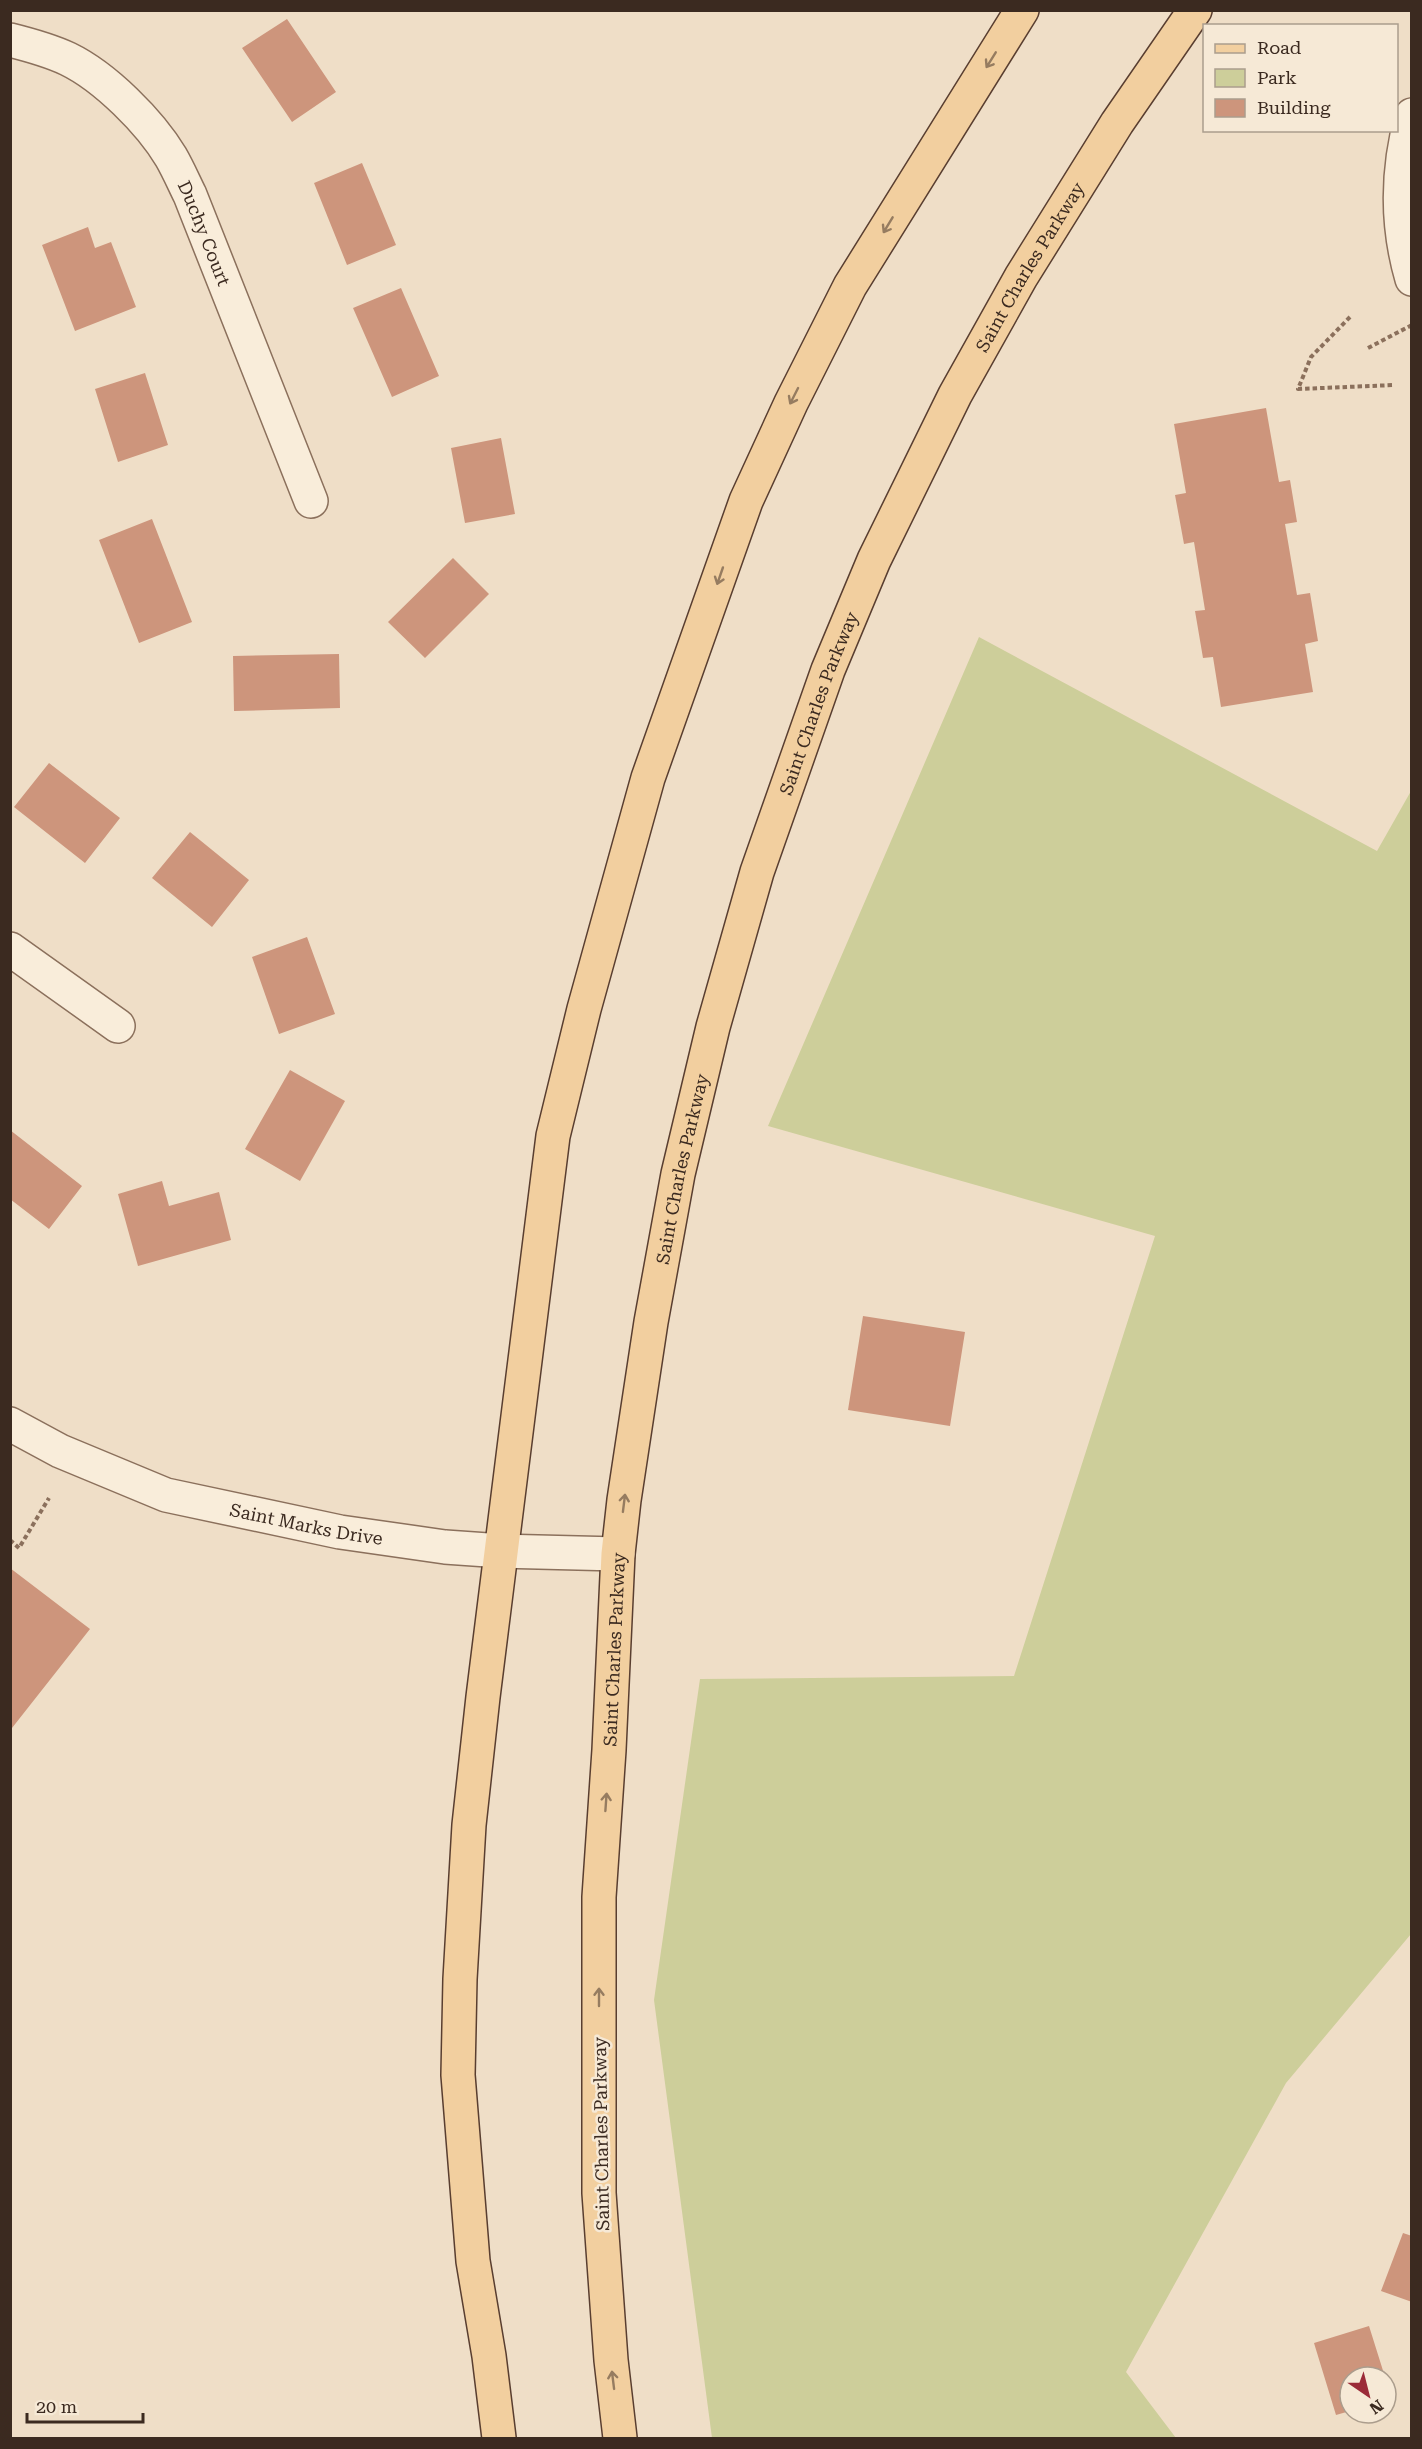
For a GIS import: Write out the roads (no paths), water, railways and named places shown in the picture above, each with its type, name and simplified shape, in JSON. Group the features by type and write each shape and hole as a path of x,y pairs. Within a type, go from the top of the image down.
{"main road":[{"path":"499,2439 489,2356 473,2261 458,2075 460,1979 469,1825 553,1136 584,1009 648,778 746,501 791,403 850,286 1022,10"},
{"name":"Saint Charles Parkway","path":"620,2439 611,2360 600,2193 598,1897 609,1749 618,1554 653,1310 678,1174 710,1038 757,872 828,670 874,560 955,395 1021,277 1117,123 1196,10"}],"street":[{"name":"Duchy Court","path":"10,40 43,48 70,60 101,81 146,124 171,157 190,195 311,501"},
{"path":"1412,114 1403,145 1399,188 1405,255 1412,279"},
{"path":"10,949 118,1026"},
{"name":"Saint Marks Drive","path":"10,1424 60,1451 166,1494 340,1532 445,1547 618,1554"}]}
